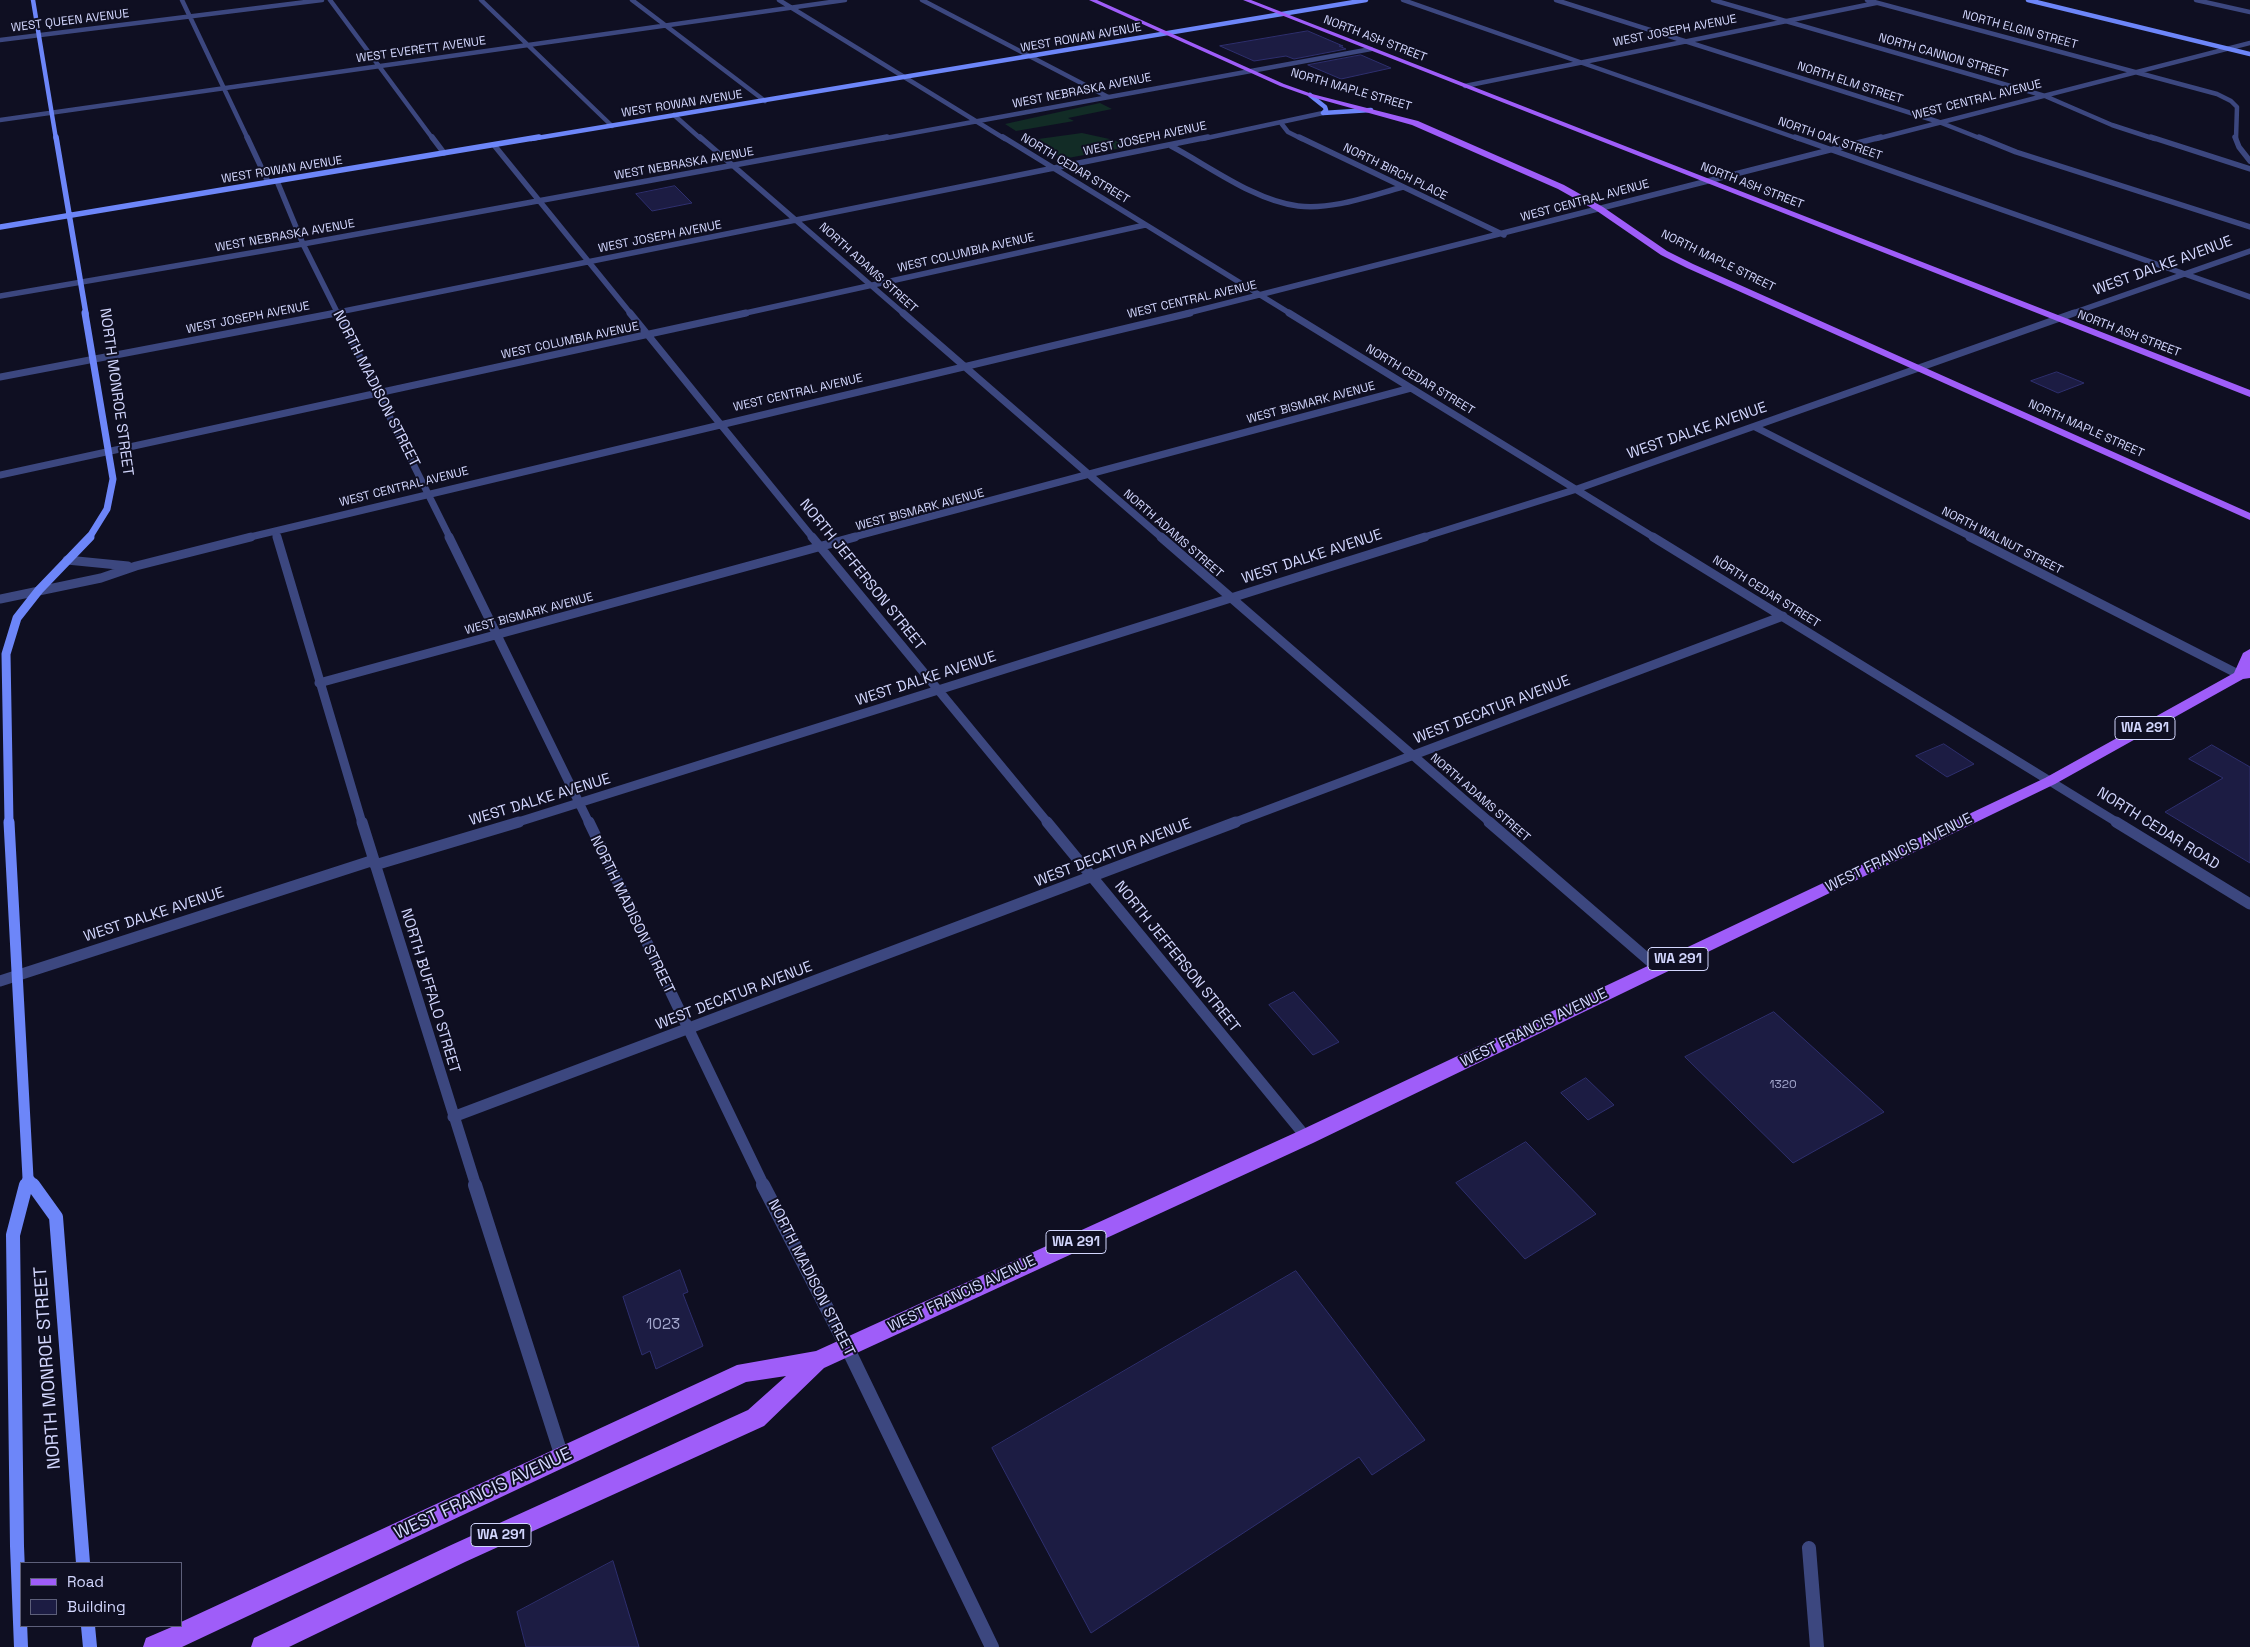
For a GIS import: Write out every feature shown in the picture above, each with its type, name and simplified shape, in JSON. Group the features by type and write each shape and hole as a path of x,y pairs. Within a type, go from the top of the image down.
{"main road":[{"name":"NORTH MONROE STREET","path":"20,1627 16,1546 13,1235 28,1178 10,860 6,654 17,618 39,590 88,538 107,509 113,479 95,358 33,0"},
{"name":"NORTH MAPLE STREET","path":"1092,0 1251,71 1310,95 1415,123 1515,166 1561,187 1600,209 1664,253 2250,517"},
{"name":"NORTH ASH STREET","path":"1246,0 2250,394"},
{"name":"WEST ROWAN AVENUE","path":"0,227 1366,0"},
{"path":"2028,0 2250,54"},
{"path":"1310,95 1325,107 1326,110 1323,113"},
{"path":"1323,113 1371,110"},
{"path":"2245,675 2250,653"},
{"name":"WEST FRANCIS AVENUE","path":"263,1647 458,1554 756,1418 818,1361 1306,1137 2050,781 2245,675"},
{"name":"NORTH MONROE STREET","path":"28,1178 56,1217 83,1562"},
{"name":"WEST FRANCIS AVENUE","path":"155,1647 744,1372 818,1361"},
{"name":"NORTH MONROE STREET","path":"20,1627 21,1647"},
{"path":"88,1627 90,1647"}],"street":[{"name":"NORTH MADISON STREET","path":"182,0 377,395 498,633 687,1030 758,1174 847,1347 992,1647"},
{"name":"WEST QUEEN AVENUE","path":"0,40 322,0"},
{"path":"330,0 444,153"},
{"path":"482,0 612,126"},
{"path":"632,0 765,101"},
{"name":"NORTH CEDAR STREET","path":"779,0 2050,781"},
{"name":"WEST EVERETT AVENUE","path":"0,120 845,0"},
{"path":"922,0 1108,97"},
{"name":"NORTH OAK STREET","path":"1403,0 2250,297"},
{"name":"NORTH ELM STREET","path":"1556,0 1940,122 2016,152 2250,227"},
{"name":"NORTH CANNON STREET","path":"1713,0 2045,96 2112,125 2250,168"},
{"name":"NORTH ELGIN STREET","path":"1867,0 2197,88 2232,101 2237,107 2233,124 2234,137 2242,152 2250,161"},
{"name":"WEST JOSEPH AVENUE","path":"1465,86 1890,0"},
{"path":"2196,0 2250,12"},
{"name":"WEST CENTRAL AVENUE","path":"0,599 101,578 136,566 429,494 1262,296 2250,42"},
{"name":"WEST NEBRASKA AVENUE","path":"0,296 303,244 1371,49"},
{"name":"WEST JOSEPH AVENUE","path":"0,377 337,313 1055,170 1323,113"},
{"name":"NORTH ADAMS STREET","path":"674,116 798,221 1230,599 1658,968"},
{"name":"NORTH BIRCH PLACE","path":"1281,122 1288,132 1504,235"},
{"name":"NORTH JEFFERSON STREET","path":"494,145 537,201 590,262 720,425 1306,1137"},
{"path":"1171,146 1265,197 1289,205 1316,206 1333,204 1403,187"},
{"name":"WEST COLUMBIA AVENUE","path":"0,475 377,395 1145,225"},
{"name":"WEST DALKE AVENUE","path":"0,981 374,863 579,804 1577,489 2250,251"},
{"name":"WEST BISMARK AVENUE","path":"319,683 498,633 822,548 1411,388"},
{"name":"NORTH WALNUT STREET","path":"1755,427 2245,675"},
{"name":"NORTH BUFFALO STREET","path":"275,532 374,863 562,1457"},
{"name":"WEST CENTRAL AVENUE","path":"67,560 104,566 136,566"},
{"name":"WEST DECATUR AVENUE","path":"453,1117 1783,616"},
{"name":"NORTH CEDAR ROAD","path":"2050,781 2250,904"},
{"path":"1809,1548 1817,1647"}],"green space":[{"path":"1100,103 1112,109 1068,118 1074,121 1016,131 1005,124"},
{"path":"1082,133 1114,140 1127,147 1068,158 1060,157 1031,140"}],"building":[{"path":"1308,31 1346,49 1294,59 1286,56 1254,61 1220,46"},
{"path":"1361,55 1391,68 1341,79 1308,65"},
{"path":"675,186 692,203 652,211 636,194"},
{"path":"2057,372 2084,383 2058,393 2031,381"},
{"path":"1944,744 1974,764 1947,777 1916,756"},
{"path":"2212,745 2250,767 2250,863 2165,812 2223,778 2189,759"},
{"path":"1294,992 1339,1042 1313,1055 1269,1005"},
{"path":"1774,1012 1884,1112 1793,1163 1685,1057"},
{"path":"1586,1078 1614,1105 1588,1120 1561,1093"},
{"path":"1526,1142 1596,1214 1525,1259 1456,1183"},
{"path":"680,1270 688,1292 683,1294 703,1346 656,1369 650,1351 642,1355 623,1297"},
{"path":"1296,1271 1425,1440 1372,1475 1359,1457 1091,1633 992,1448"},
{"path":"613,1561 639,1647 526,1647 517,1612"}]}
